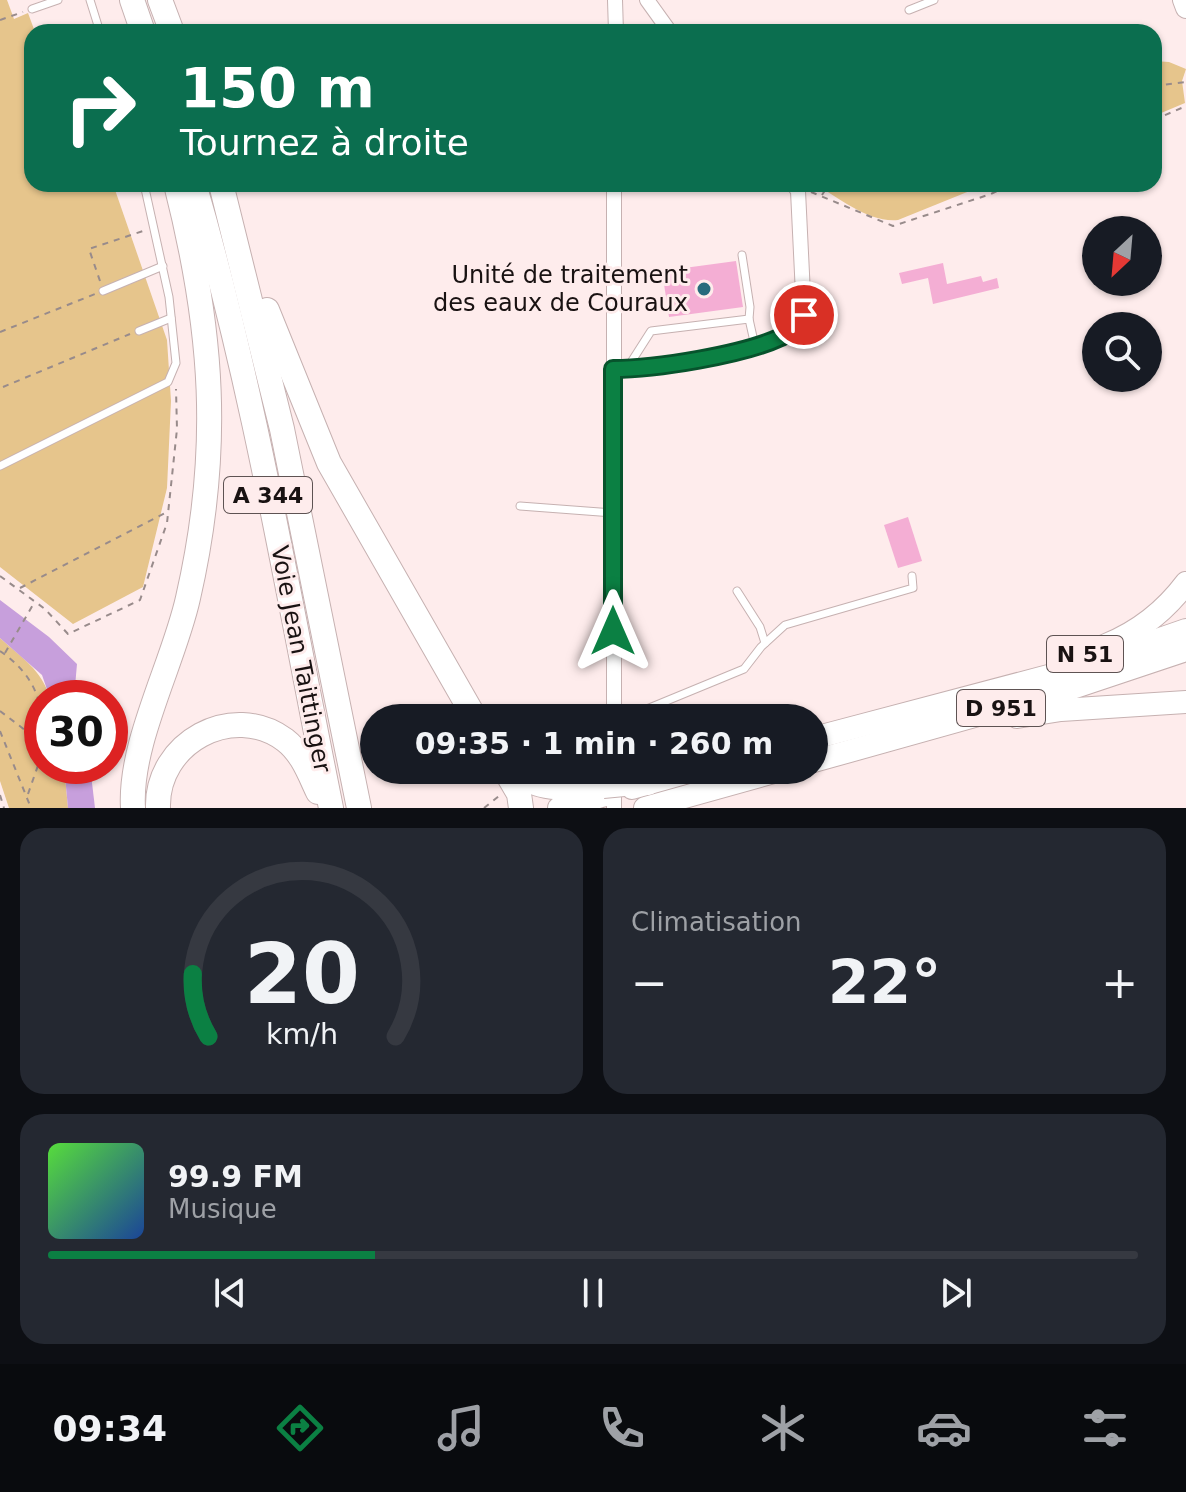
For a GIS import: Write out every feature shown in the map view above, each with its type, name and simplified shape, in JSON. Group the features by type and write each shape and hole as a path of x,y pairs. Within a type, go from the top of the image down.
{"highway":[{"path":"131,0 138,24"},
{"path":"160,0 169,24"},
{"path":"133,808 139,756 188,599 207,490 211,438 206,340 190,240 178,192"},
{"name":"Voie Jean Taittinger","path":"196,192 229,314 255,429 328,808"},
{"path":"224,193 329,463 467,704"},
{"name":"Voie Jean Taittinger","path":"224,193 282,429 359,808"},
{"path":"158,808 160,784 166,769 183,747 208,731 235,725 262,728 287,742 307,766 328,808"},
{"path":"513,784 519,794 521,808"},
{"path":"544,784 560,789 618,788"}],"main road":[{"name":"N 51","path":"966,697 1126,637 1161,612 1186,583"},
{"name":"D 951","path":"828,734 1071,670 1186,630"},
{"name":"D 951","path":"828,757 1057,693 1186,650"},
{"name":"N 51","path":"828,764 973,726 1038,713 1186,702"},
{"path":"645,808 731,784"},
{"path":"559,808 618,788"}],"street":[{"path":"615,0 616,24"},
{"path":"647,0 664,24"},
{"path":"1183,0 1186,8"},
{"path":"614,192 620,369 613,513 614,704"},
{"path":"620,369 639,370 755,346 784,336 804,315 795,192"}],"lane":[{"path":"32,9 58,0"},
{"path":"90,0 98,24"},
{"path":"909,10 934,0"},
{"path":"0,466 168,382 176,363 171,318 146,192"},
{"path":"742,255 755,346"},
{"path":"103,291 163,266"},
{"path":"139,331 171,318"},
{"path":"620,369 651,331 749,319"},
{"path":"520,506 613,513"},
{"path":"659,704 744,669 785,625 913,588 912,576"},
{"path":"737,591 760,627 765,643"}],"path":[{"path":"0,20 32,9"},
{"path":"1162,85 1186,82"},
{"path":"1162,116 1186,106"},
{"path":"813,192 893,226 995,192"},
{"path":"822,196 824,192"},
{"path":"0,332 103,291 89,249 155,227"},
{"path":"3,387 139,331"},
{"path":"0,576 45,609 68,634 140,600 168,511 177,429 176,363"},
{"path":"18,589 168,511"},
{"path":"5,654 34,603"},
{"path":"0,651 20,666 29,680"},
{"path":"0,711 24,729"},
{"path":"0,731 31,808"},
{"path":"27,795 31,784"},
{"path":"0,795 4,808"}],"shaded area":[{"path":"0,0 7,0 14,19 28,13 32,24 24,24 24,192 116,192 167,340 171,401 167,488 143,587 73,624 0,567"},
{"path":"1162,62 1186,69 1182,81 1185,103 1162,113"},
{"path":"828,192 967,192 898,220 876,218"},
{"path":"0,600 49,637 77,664 76,680 44,680 42,675 0,638"},
{"path":"0,638 42,680 24,680 24,784 66,784 68,808 9,808 0,781"},
{"path":"66,784 92,784 95,808 68,808"}],"building":[{"name":"Unité de traitement des eaux de Couraux","path":"736,261 743,307 669,317 662,271"},
{"path":"943,263 947,284 981,276 983,282 997,278 999,288 933,304 928,278 902,284 899,273"},
{"path":"908,517 922,561 898,568 884,525"}],"place":[{"name":"Unité de traitement des eaux de Couraux","path":"704,289"}],"route":[{"path":"613,631 613,369 639,370 749,348 784,336 804,315"}]}
